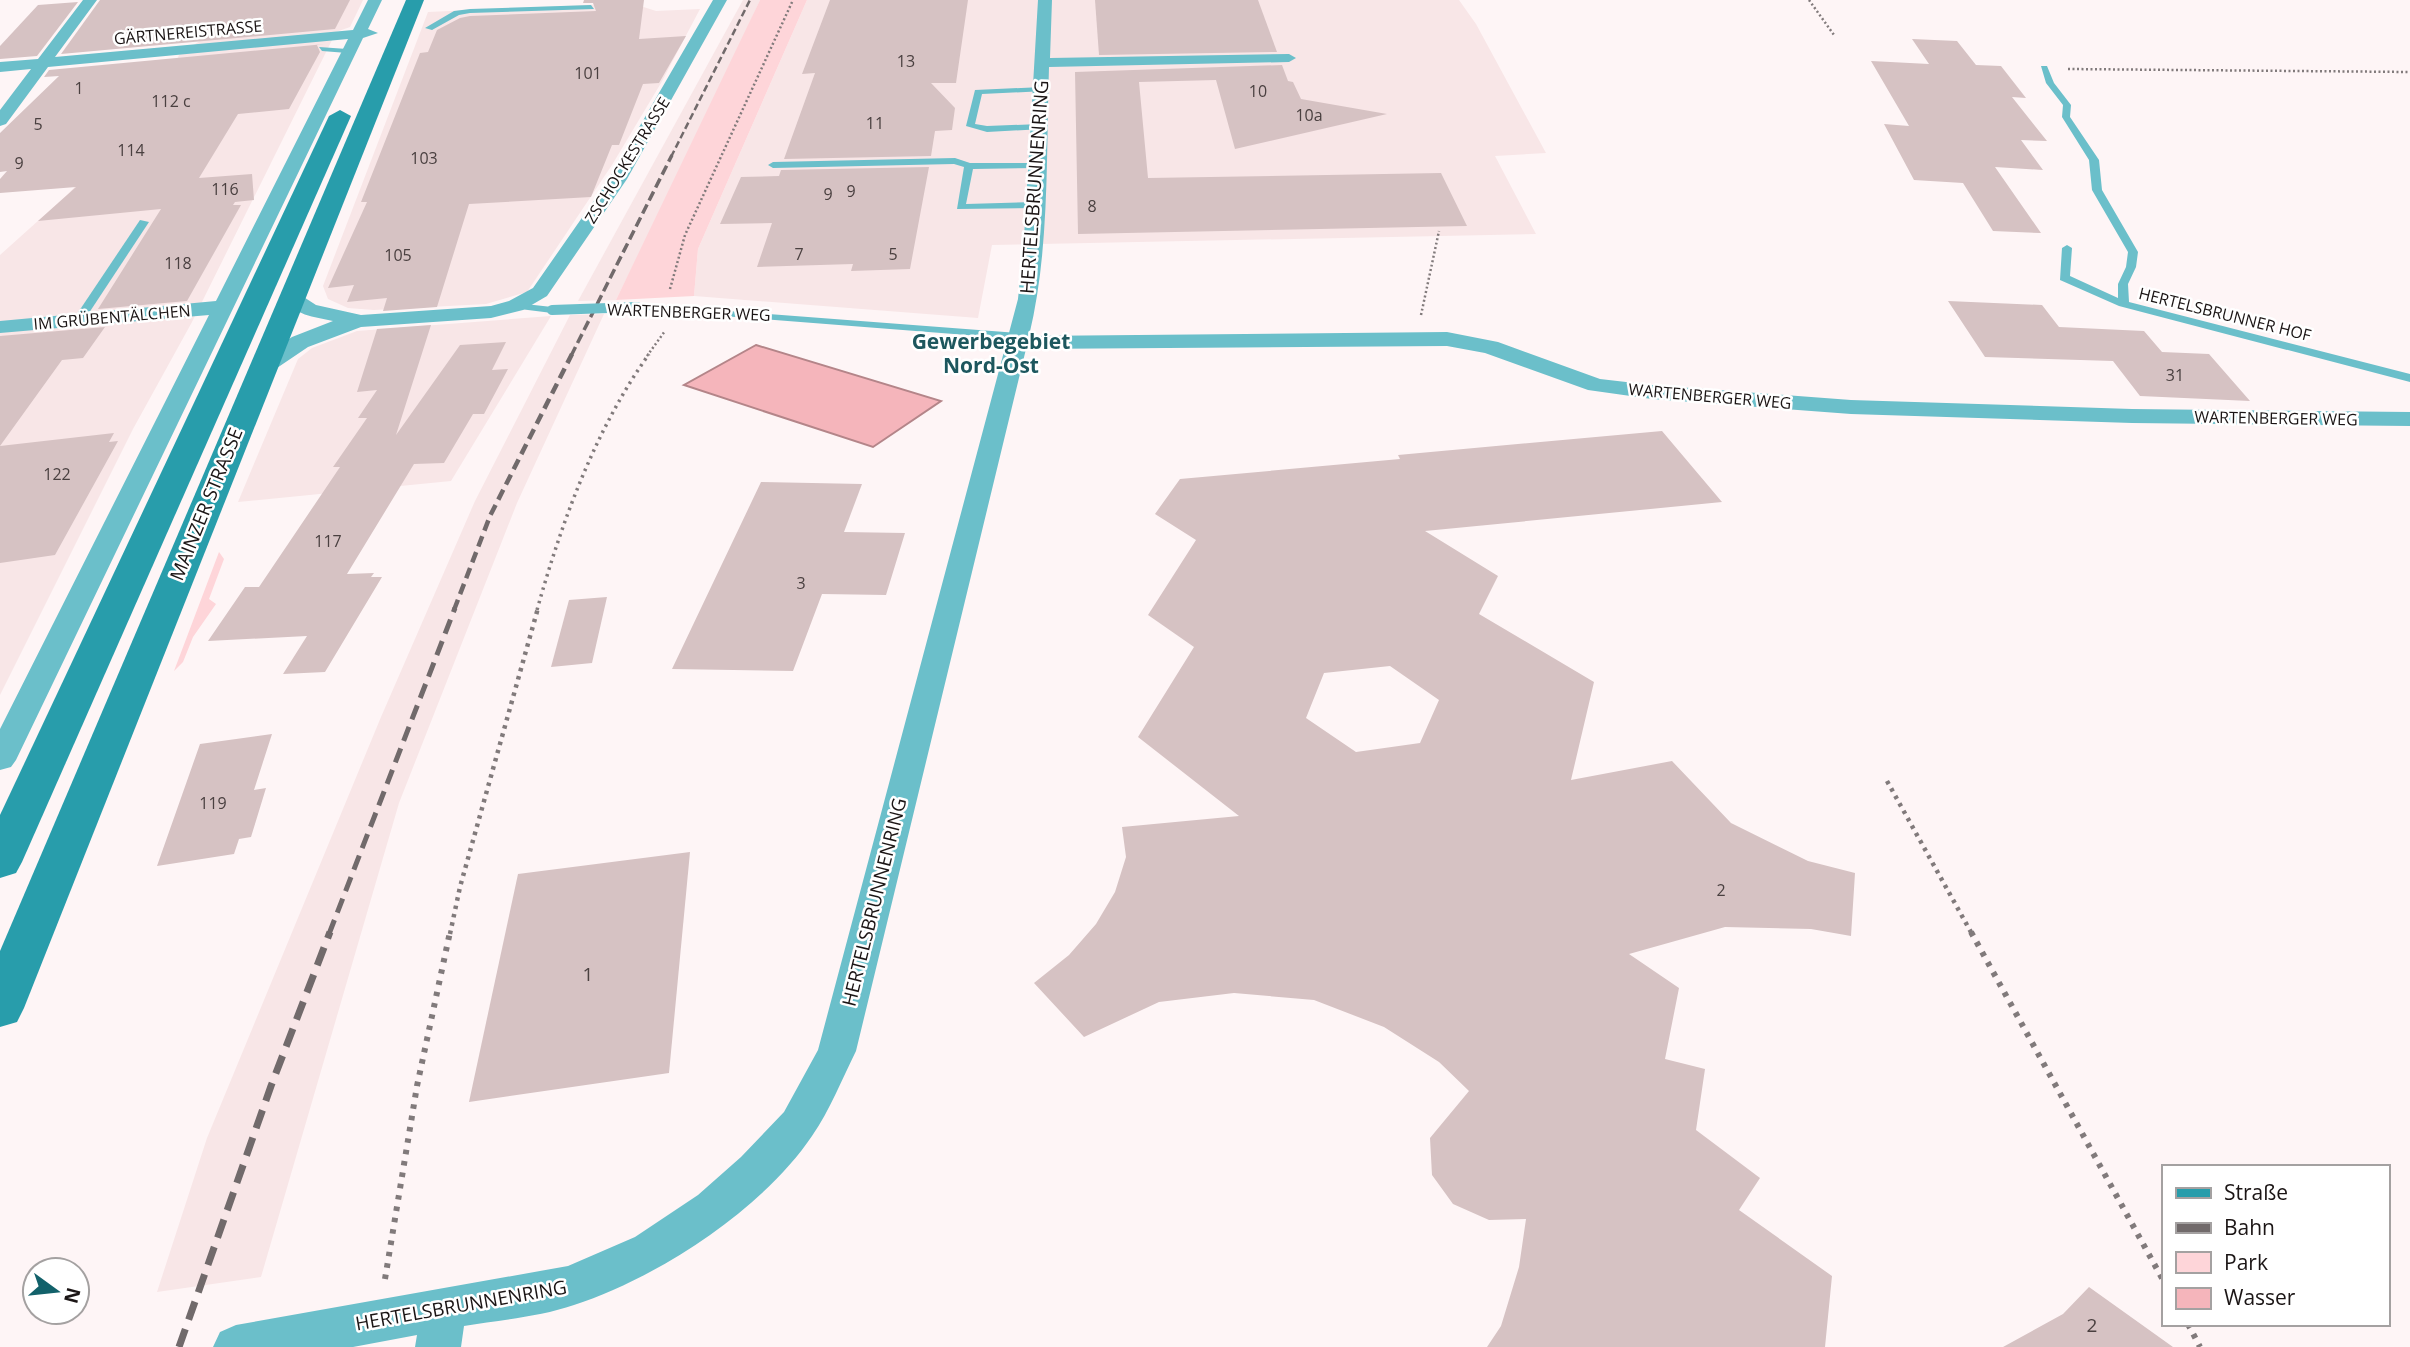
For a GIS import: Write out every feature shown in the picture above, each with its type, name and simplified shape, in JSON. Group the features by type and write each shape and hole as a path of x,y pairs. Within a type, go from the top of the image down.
{"main road":[{"name":"MAINZER STRASSE","path":"0,862 360,39 394,0"},
{"name":"MAINZER STRASSE","path":"0,1008 415,0"}],"street":[{"path":"0,121 46,63 90,0"},
{"name":"MAINZER STRASSE","path":"0,760 223,307 360,39 375,0"},
{"name":"ZSCHOCKESTRASSE","path":"516,306 540,292 618,179 720,0"},
{"name":"HERTELSBRUNNENRING","path":"236,1347 358,1325 441,1329 571,1286 650,1251 713,1208 756,1170 798,1124 837,1051 1028,299 1036,205 1045,0"},
{"name":"GÄRTNEREISTRASSE","path":"0,67 360,39"},
{"name":"HERTELSBRUNNENRING","path":"1042,76 1289,58"},
{"name":"WARTENBERGER WEG","path":"292,298 309,310 361,321"},
{"name":"WARTENBERGER WEG","path":"263,367 300,342 361,321 491,312 516,306"},
{"name":"IM GRÜBENTÄLCHEN","path":"0,327 223,307"},
{"name":"WARTENBERGER WEG","path":"1018,339 1100,345 1447,339 1490,347 1596,386 1652,392 1865,407 2132,416 2410,419"}],"lane":[{"path":"429,28 457,13 470,11 591,7"},
{"path":"322,49 360,39"},
{"path":"2044,68 2050,83 2067,106 2066,117 2094,160 2097,190 2133,252 2131,267 2123,285 2123,304"},
{"path":"1040,127 970,126 978,92 1042,76"},
{"path":"773,165 955,161 969,166 1038,164"},
{"path":"969,166 960,206 1036,205"},
{"path":"79,320 144,222"},
{"name":"HERTELSBRUNNER HOF","path":"2067,248 2064,278 2123,304 2410,378"},
{"name":"WARTENBERGER WEG","path":"516,306 552,310 637,307 1018,339"}],"path":[{"path":"663,309 671,295 670,281 685,235 793,0"},
{"path":"1809,0 1834,35"},
{"path":"2044,68 2410,72"},
{"path":"1439,231 1420,314 1447,339"},
{"path":"358,1325 417,1086 460,887 548,572 591,455 628,383 680,310"},
{"path":"1887,781 2162,1278"},
{"path":"2189,1326 2200,1347"}],"shaded area":[{"path":"105,0 363,0 350,27 336,32 192,322 133,429 0,695 0,255 68,194 130,129 169,77 179,55 207,36"},
{"path":"743,0 760,0 698,136 616,300 578,301"},
{"path":"807,0 1459,0 1476,24 1546,153 1495,156 1536,234 992,245 978,318 694,296 698,249"},
{"path":"631,3 656,11 700,9 661,83 612,165 527,292 486,304 374,310 348,308 328,299 323,286 428,12"},
{"path":"604,314 517,503 399,803 261,1277 157,1292 207,1138 381,717 475,501 570,315"},
{"path":"551,316 451,481 238,502 298,359 312,348 357,331"}],"green space":[{"path":"760,0 807,0 698,249 694,296 616,300"},
{"path":"219,552 224,559 209,599 216,604 193,637 183,662 174,671"}],"water":[{"path":"756,345 941,401 873,447 684,385"}],"building":[{"path":"100,0 350,0 335,29 61,54"},
{"path":"584,0 644,0 639,39 686,36 659,83 643,84 619,145 612,145 591,197 469,204 437,307 383,311 387,298 347,302 354,285 328,288 367,202 361,202 420,53 428,52 437,30 470,16 596,11 593,3 583,3"},
{"path":"830,0 968,0 956,83 931,83 955,108 952,130 935,131 931,156 784,159 815,73 802,74"},
{"path":"1095,0 1258,0 1277,52 1099,55"},
{"path":"78,2 37,56 0,59 0,46 38,5"},
{"path":"1912,39 1957,41 1976,65 2001,66 2026,98 2012,97 2047,141 2021,140 2043,170 1995,167 2041,233 1993,231 1963,183 1914,180 1884,124 1909,126 1871,61 1929,64"},
{"path":"325,44 317,45 320,52 289,109 238,114 199,178 252,174 254,200 235,202 233,205 241,205 187,301 98,309 161,209 38,221 76,187 0,193 0,179 7,171 0,172 0,133 59,76 44,77 49,70"},
{"path":"1282,65 1288,81 1293,82 1301,99 1387,114 1235,149 1216,80 1139,82 1148,178 1441,173 1467,226 1078,234 1075,72"},
{"path":"929,167 910,269 851,271 853,264 757,267 772,223 720,224 741,177 779,176 781,170"},
{"path":"1948,301 2042,305 2059,327 2144,331 2162,352 2209,354 2250,401 2140,396 2113,361 1985,357"},
{"path":"431,325 396,435 460,345 506,342 492,370 508,369 484,414 473,414 444,463 414,464 347,574 374,573 371,577 382,577 325,672 283,674 307,636 208,641 245,587 259,587 340,467 333,467 367,418 358,418 377,390 357,392 377,329"},
{"path":"105,327 83,358 62,360 0,446 0,336"},
{"path":"1662,431 1722,502 1425,531 1498,576 1479,614 1594,682 1571,780 1672,761 1731,823 1808,861 1855,873 1851,936 1811,929 1725,927 1629,954 1679,988 1665,1059 1705,1069 1696,1130 1760,1178 1739,1210 1832,1276 1825,1347 1487,1347 1501,1326 1519,1267 1526,1219 1489,1220 1453,1204 1432,1175 1430,1138 1469,1091 1439,1062 1384,1027 1314,1000 1234,993 1159,1002 1084,1037 1034,983 1069,955 1096,924 1115,892 1126,857 1122,827 1239,816 1138,737 1194,647 1148,615 1196,540 1155,514 1180,479 1400,459 1398,455","holes":["1390,666 1439,700 1420,743 1356,752 1306,718 1324,673"]},
{"path":"114,433 109,442 118,441 55,555 0,563 0,446"},
{"path":"761,482 862,484 844,532 905,533 886,595 822,594 793,671 672,669"},
{"path":"607,597 592,663 551,667 569,600"},
{"path":"272,734 254,790 266,788 251,837 239,839 234,854 157,866 200,744"},
{"path":"690,852 669,1073 469,1102 518,874"},
{"path":"2089,1287 2173,1347 2003,1347 2063,1314"}],"railway":[{"path":"671,157 750,0"},
{"path":"571,356 672,155"},
{"path":"454,610 490,516 572,354"},
{"path":"329,934 455,608"},
{"path":"179,1347 271,1086 330,932"}],"district":[{"name":"Gewerbegebiet Nord-Ost","path":"991,353"}]}
